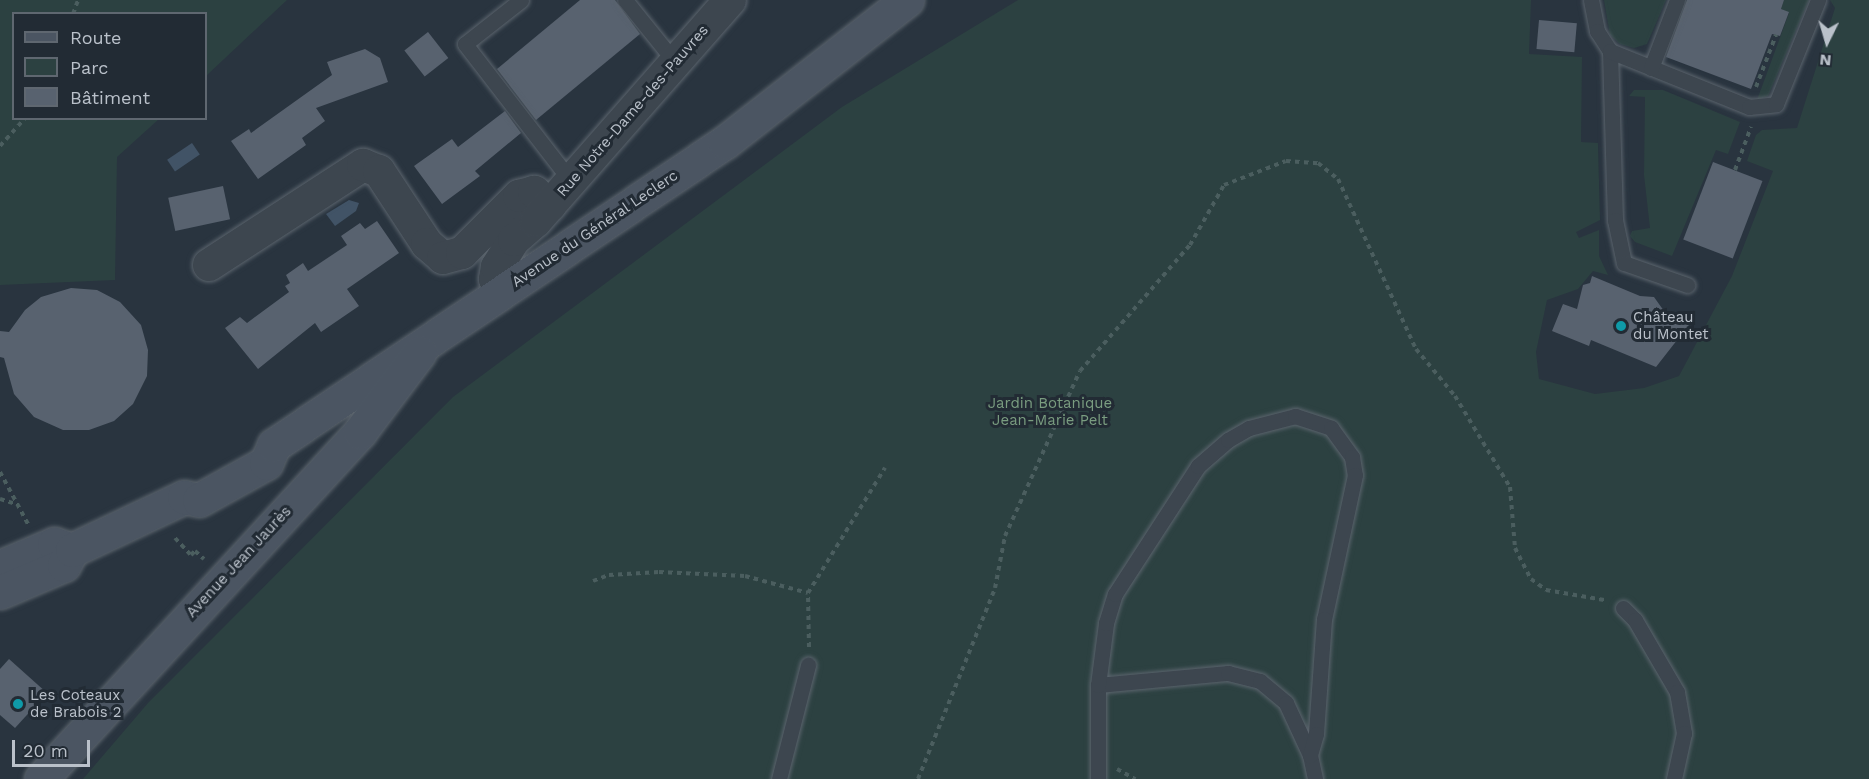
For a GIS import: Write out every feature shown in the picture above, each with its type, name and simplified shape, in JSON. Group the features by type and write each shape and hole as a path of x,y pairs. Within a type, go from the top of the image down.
{"main road":[{"name":"Avenue du Général Leclerc","path":"0,592 64,565 72,550 184,497 190,479 255,443 274,445 725,142 907,0"},
{"name":"Avenue Jean Jaurès","path":"45,774 360,432 391,396 429,339"},
{"name":"Avenue du Général Leclerc","path":"0,567 54,544 72,550"}],"street":[{"name":"Rue Notre-Dame-des-Pauvres","path":"501,292 495,279 497,267 514,240 543,213 730,0"},
{"path":"209,265 363,165 379,171 427,244 443,258 462,253 519,196 534,192 543,213 530,273"}],"lane":[{"path":"521,0 465,44 571,181"},
{"path":"625,0 675,62"},
{"path":"1591,0 1597,31 1610,51 1615,220 1624,263 1687,285"},
{"path":"1651,68 1677,0"},
{"path":"1610,51 1749,107 1776,104 1818,0"},
{"path":"1098,779 1098,685 1106,623 1115,594 1198,466 1228,440 1249,428 1295,416 1331,428 1342,440 1352,457 1355,475 1324,619 1316,734 1310,755"},
{"path":"1623,608 1635,620 1677,692 1684,733 1674,779"},
{"path":"779,779 808,665"},
{"path":"1098,685 1199,675 1246,675 1273,689 1286,703 1310,755 1315,779"}],"path":[{"path":"1749,107 1776,35"},
{"path":"0,146 23,120"},
{"path":"1735,170 1744,144"},
{"path":"808,665 808,593 885,468"},
{"path":"0,472 22,513"},
{"path":"0,499 16,504"},
{"path":"175,538 191,555 195,551 204,559"},
{"path":"593,581 609,575 659,572 745,576 808,593"}],"green space":[{"path":"0,0 287,0 207,75 207,12 12,12 12,120 158,120 117,157 115,280 0,285"},
{"name":"Jardin Botanique Jean-Marie Pelt","path":"1018,0 1531,0 1529,54 1582,57 1581,142 1598,143 1600,220 1576,232 1579,238 1599,230 1599,256 1608,275 1593,271 1578,289 1547,300 1536,352 1539,379 1595,394 1644,388 1679,376 1732,276 1773,171 1747,161 1756,135 1762,130 1797,128 1835,8 1830,0 1869,0 1869,779 83,779 148,703 453,397 842,107"},
{"path":"1604,0 1666,0 1647,44 1634,48 1620,44 1610,35"},
{"path":"1784,0 1809,0 1768,96 1757,100 1789,13 1781,9"},
{"path":"1634,90 1663,90 1740,122 1728,154 1716,150 1672,256 1635,242 1630,236 1632,231 1650,228 1644,175 1645,97 1629,96"}],"water":[{"path":"192,143 200,155 175,171 167,160"},
{"path":"349,200 359,203 356,211 335,226 326,214"}],"building":[{"path":"580,0 615,0 640,34 536,120 497,69"},
{"path":"1687,0 1784,0 1781,9 1789,12 1780,36 1772,34 1751,89 1666,57"},
{"path":"1539,20 1577,23 1574,52 1536,49"},
{"path":"428,32 448,58 425,76 404,50"},
{"path":"365,49 380,58 388,82 316,108 325,121 302,138 306,145 258,179 231,141 249,129 251,133 332,75 327,62"},
{"path":"505,111 521,133 475,171 480,176 442,204 414,166 452,139 458,147"},
{"path":"1713,162 1762,181 1733,258 1683,239"},
{"path":"223,186 230,219 175,231 168,198"},
{"path":"377,221 399,253 347,289 359,306 321,332 315,323 258,369 225,328 240,317 247,323 289,292 285,286 290,283 286,275 303,263 308,271 347,245 341,236 360,223 365,229"},
{"name":"Château du Montet","path":"1592,276 1640,296 1654,297 1664,311 1692,321 1656,367 1591,340 1589,346 1552,331 1563,304 1577,309 1583,285 1590,283"},
{"path":"71,288 97,290 120,302 141,325 148,350 147,376 133,404 114,421 89,430 63,430 34,417 14,394 4,358 0,357 0,331 9,332 25,310 41,297"},
{"name":"Les Coteaux de Brabois 2","path":"9,659 47,693 15,728 0,715 0,669"}],"place":[{"name":"Château du Montet","path":"1621,326"},
{"name":"Les Coteaux de Brabois 2","path":"18,704"}]}
